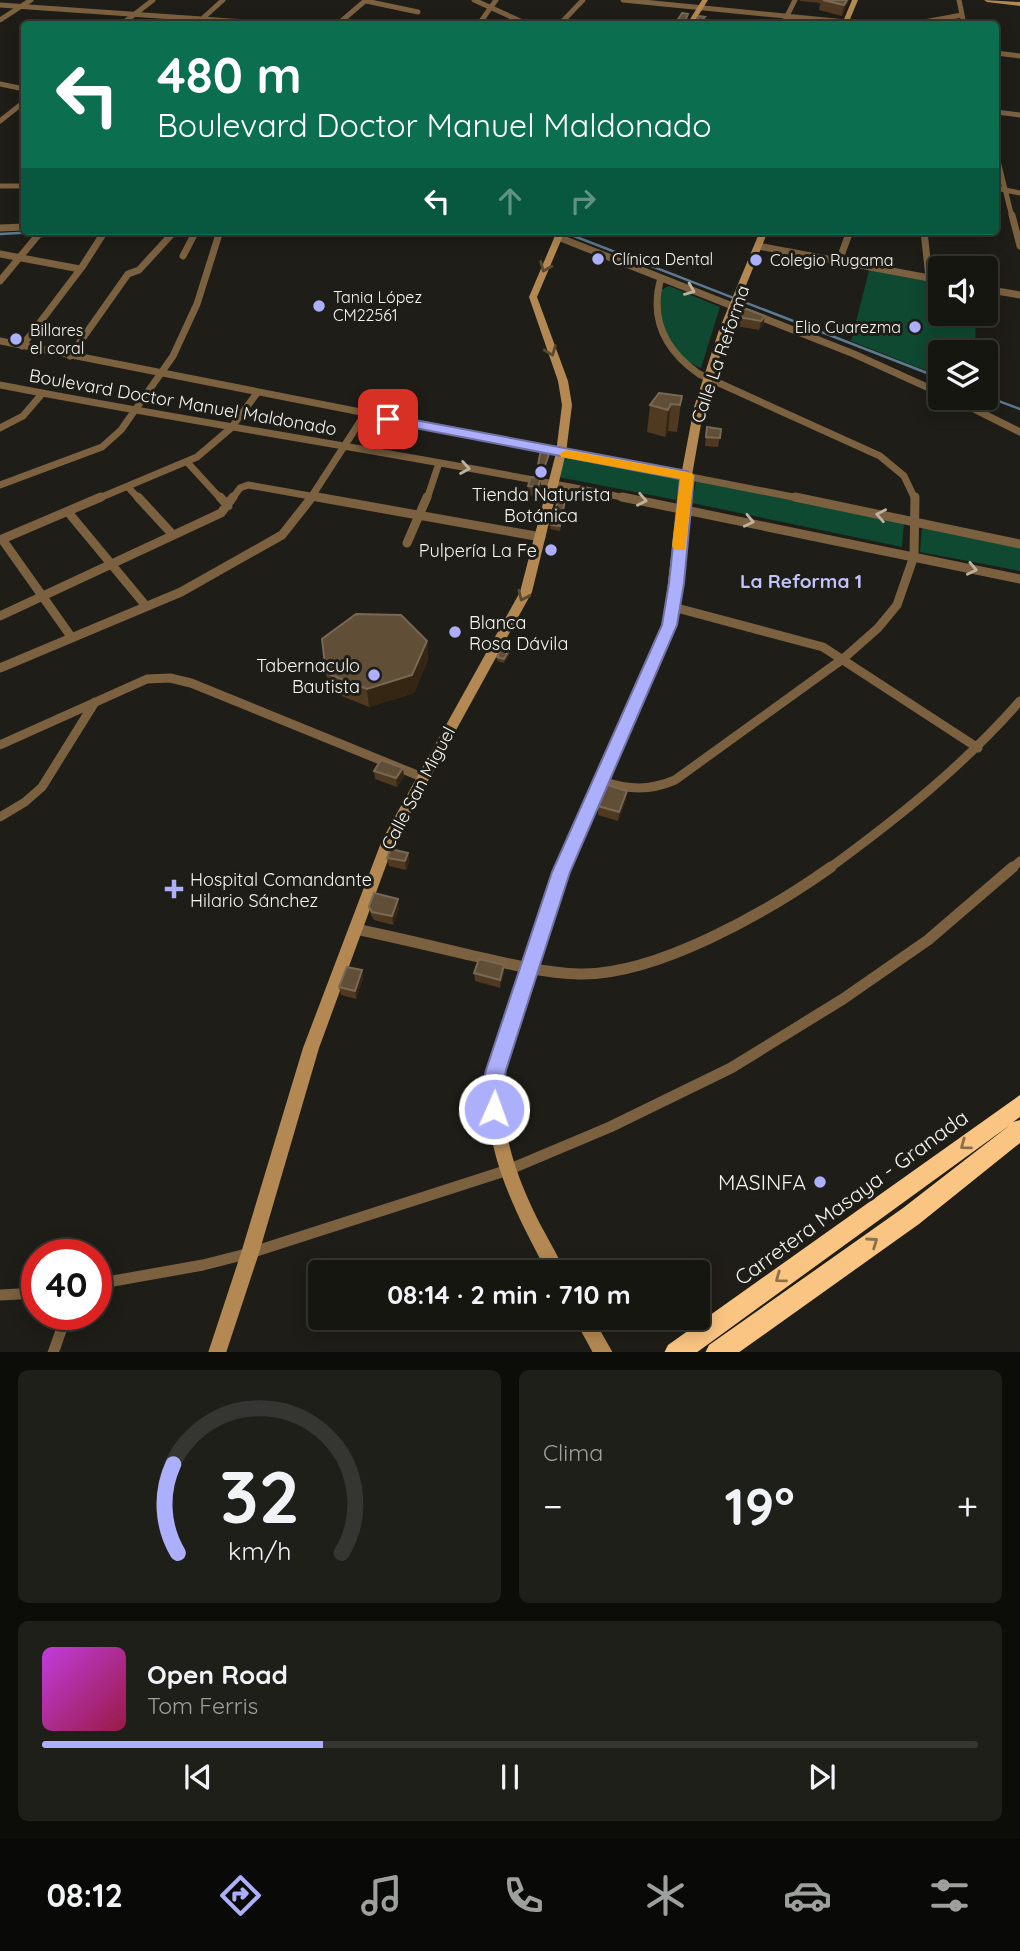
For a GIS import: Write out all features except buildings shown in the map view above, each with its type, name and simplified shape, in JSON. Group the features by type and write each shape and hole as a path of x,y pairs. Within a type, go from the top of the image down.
{"highway":[{"name":"Carretera Masaya - Granada","path":"677,1352 1020,1105"},
{"path":"719,1352 911,1216 1020,1130"}],"street":[{"path":"0,20 31,0"},
{"path":"126,21 153,0"},
{"path":"202,19 223,0"},
{"path":"342,21 366,0 418,12"},
{"path":"474,0 520,21"},
{"path":"481,21 496,0"},
{"path":"563,21 583,0"},
{"path":"623,0 829,21"},
{"path":"692,21 705,0"},
{"path":"784,21 795,0"},
{"path":"847,21 855,0"},
{"path":"959,0 963,21"},
{"path":"987,0 1020,4"},
{"path":"0,5 222,21"},
{"path":"929,21 962,15"},
{"path":"175,21 180,17"},
{"path":"999,52 1020,56"},
{"path":"0,84 21,88"},
{"path":"0,121 21,104"},
{"path":"999,112 1020,115"},
{"path":"999,164 1020,246"},
{"path":"0,186 21,186"},
{"path":"999,189 1020,193"},
{"path":"0,228 21,227"},
{"path":"0,281 38,235"},
{"path":"22,346 80,269 101,235"},
{"path":"70,356 128,274 139,270 171,235"},
{"path":"183,256 194,235"},
{"path":"0,485 102,447 121,430 173,356 197,304 219,235"},
{"name":"Calle San Miguel","path":"217,1352 311,1048 388,840 526,592 561,453 567,405 565,389 533,297 560,235"},
{"path":"562,235 661,278 854,354 928,388"},
{"name":"Calle La Reforma","path":"550,1260 527,1216 508,1170 492,1093 496,1070 561,872 669,625 693,432 708,378 762,235"},
{"path":"839,261 849,235"},
{"path":"924,235 928,269"},
{"path":"758,246 928,278"},
{"path":"0,254 80,269"},
{"path":"602,781 639,791 651,790 675,780 844,658 878,628 897,605 914,556 916,504 914,493 904,476 892,464 708,378 674,357 666,344 654,306 661,278"},
{"path":"998,291 1020,295"},
{"name":"Boulevard Doctor Manuel Maldonado","path":"0,341 1020,544"},
{"name":"Boulevard Doctor Manuel Maldonado","path":"0,384 41,395 553,483 1020,579"},
{"path":"72,638 1,540 187,462 207,451 231,428 257,393"},
{"path":"0,428 23,416 41,395"},
{"path":"976,410 1020,432"},
{"path":"0,668 181,592 282,535 312,497 365,414"},
{"path":"187,462 228,506"},
{"path":"407,543 421,516 439,463"},
{"path":"0,616 221,513 240,488 248,485 541,537"},
{"path":"128,487 173,535"},
{"path":"68,512 146,607"},
{"path":"673,607 801,639 844,658 978,748"},
{"path":"0,745 147,678 170,678 191,683 422,777"},
{"path":"0,817 43,787 96,701"},
{"path":"355,929 528,968 594,974 635,966 705,940 794,891 860,846 978,748 1020,701"},
{"path":"112,1281 203,1265 250,1253 508,1170 610,1127 731,1068 843,999 928,940 1020,861"},
{"path":"0,1296 21,1294"},
{"path":"53,1352 61,1330"},
{"path":"590,1330 603,1352"}],"green space":[{"name":"Elio Cuarezma","path":"870,267 928,278 928,326 976,326 975,340 928,340 928,371 851,341"},
{"path":"669,286 720,307 701,368 679,358 659,317 661,290"},
{"path":"566,458 681,477 676,500 558,477"},
{"path":"696,481 904,522 902,547 692,503"},
{"path":"922,526 1020,548 1020,571 920,552"}],"waterway":[{"path":"0,234 21,233"},
{"path":"571,235 928,373"},
{"path":"998,401 1020,409"}],"slow traffic":[{"path":"566,454 687,476 680,546"}],"place":[{"name":"Clínica Dental","path":"598,259"},
{"name":"Colegio Rugama","path":"756,260"},
{"name":"Tania López CM22561","path":"319,306"},
{"name":"Elio Cuarezma","path":"915,327"},
{"name":"Billares el coral","path":"16,339"},
{"name":"Tienda Naturista Botánica","path":"541,472"},
{"name":"Pulpería La Fe","path":"551,550"},
{"name":"Blanca Rosa Dávila","path":"455,632"},
{"name":"Tabernaculo Bautista","path":"374,675"},
{"name":"Hospital Comandante Hilario Sánchez","path":"174,889"},
{"name":"MASINFA","path":"820,1182"}],"district":[{"name":"La Reforma 1","path":"801,581"}],"route":[{"path":"388,419 687,476 677,583 669,625 561,872 496,1070 492,1093 494,1109"}]}
